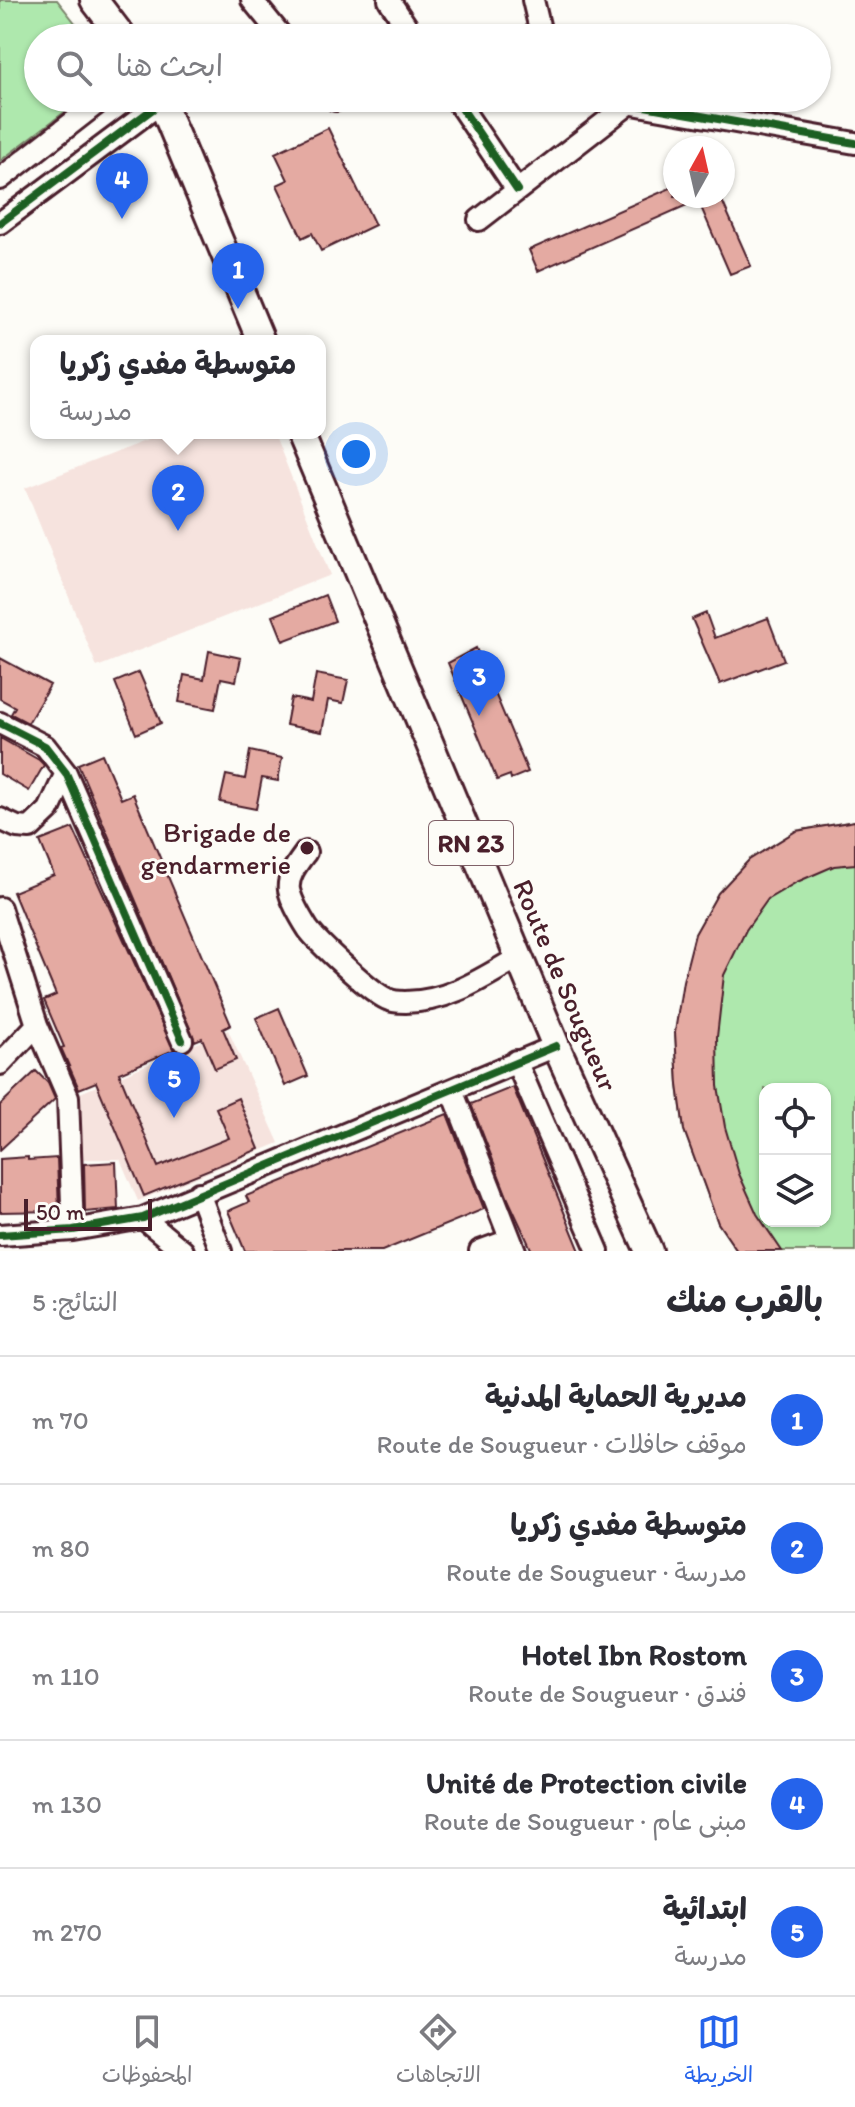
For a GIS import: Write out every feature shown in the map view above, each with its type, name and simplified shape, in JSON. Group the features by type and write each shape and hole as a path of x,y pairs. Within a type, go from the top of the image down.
{"main road":[{"path":"94,0 112,24"},
{"path":"166,112 259,335"},
{"name":"Route de Sougueur","path":"303,439 556,1046 649,1251"}],"street":[{"path":"252,0 272,24"},
{"path":"389,0 405,24"},
{"path":"533,0 539,24"},
{"path":"0,179 86,112"},
{"path":"0,223 145,112"},
{"path":"464,112 517,190"},
{"path":"479,220 618,112"},
{"path":"681,112 855,143"},
{"path":"0,723 45,746 66,773 182,1040"},
{"path":"0,819 17,827 30,828 49,810 66,773"},
{"path":"306,852 294,868 288,887 294,905 309,930 369,987 388,1000 406,1002 443,996 465,988 519,957"},
{"path":"0,908 37,1025 68,1097 73,1230"},
{"path":"0,1064 37,1025"},
{"path":"0,1235 73,1230 143,1218 556,1046"},
{"path":"516,1061 598,1251"},
{"path":"452,1090 512,1245 480,1251"},
{"path":"199,1193 221,1251"},
{"path":"143,1218 183,1251"}],"shaded area":[{"path":"150,439 276,439 330,575 97,667 25,488"},
{"path":"228,1030 279,1143 138,1201 120,1159 81,1159 78,1094"}],"green space":[{"path":"0,0 57,0 76,24 24,24 24,112 65,112 0,161"},
{"path":"855,821 855,1251 737,1251 718,1223 684,1130 675,1032 695,934 718,893 749,860 796,831"}],"building":[{"path":"328,128 375,225 321,251 312,233 302,238 277,185 288,180 275,153"},
{"path":"663,191 663,208 680,208 538,271 529,250"},
{"path":"701,208 725,208 751,266 730,274"},
{"path":"325,595 335,621 283,641 273,616"},
{"path":"706,613 715,638 768,618 784,660 720,684 692,619"},
{"path":"476,648 528,772 511,779 510,775 497,780 448,663"},
{"path":"209,651 241,658 236,681 221,678 215,709 179,702 184,675 204,679"},
{"path":"0,658 50,685 28,723 11,714 15,707 0,699"},
{"path":"139,672 161,723 136,734 115,682"},
{"path":"316,674 348,680 343,703 328,700 322,732 286,725 291,698 311,702"},
{"path":"0,738 44,765 29,791 0,774"},
{"path":"250,751 282,758 278,781 262,778 256,809 220,802 226,775 245,779"},
{"path":"102,754 121,799 133,794 231,1025 223,1029 236,1060 215,1069 202,1038 195,1041 78,764"},
{"path":"855,821 855,864 834,866 768,899 746,930 724,975 717,1037 718,1086 725,1127 739,1174 759,1217 759,1227 766,1227 782,1251 737,1251 718,1223 684,1130 675,1032 695,934 718,893 749,860 796,831"},
{"path":"73,828 174,1050 119,1073 158,1167 229,1138 216,1108 238,1098 259,1149 144,1196 96,1082 79,1089 61,1048 64,1047 44,1000 56,995 13,892 54,875 40,841"},
{"path":"279,1008 308,1076 285,1086 256,1018"},
{"path":"36,1071 48,1083 55,1099 0,1150 0,1105"},
{"path":"513,1087 580,1251 532,1251 508,1199 471,1104"},
{"path":"447,1114 484,1209 382,1251 245,1251 228,1211 249,1202 246,1196"},
{"path":"28,1157 28,1160 57,1158 59,1211 0,1212 0,1159"},
{"path":"116,1162 118,1209 85,1212 84,1164"}],"cycle path":[{"path":"0,223 149,112"},
{"path":"464,112 517,190"},
{"path":"679,112 855,143"},
{"path":"0,723 45,746 66,773 182,1040"},
{"path":"0,1235 73,1230 143,1218 556,1046"}],"place":[{"name":"Unité de Protection civile","path":"122,219"},
{"name":"مديرية الحماية المدنية","path":"238,309"},
{"name":"متوسطة مفدي زكريا","path":"178,531"},
{"name":"Hotel Ibn Rostom","path":"479,716"},
{"name":"Brigade de gendarmerie","path":"307,848"},
{"name":"ابتدائية","path":"174,1118"}]}
